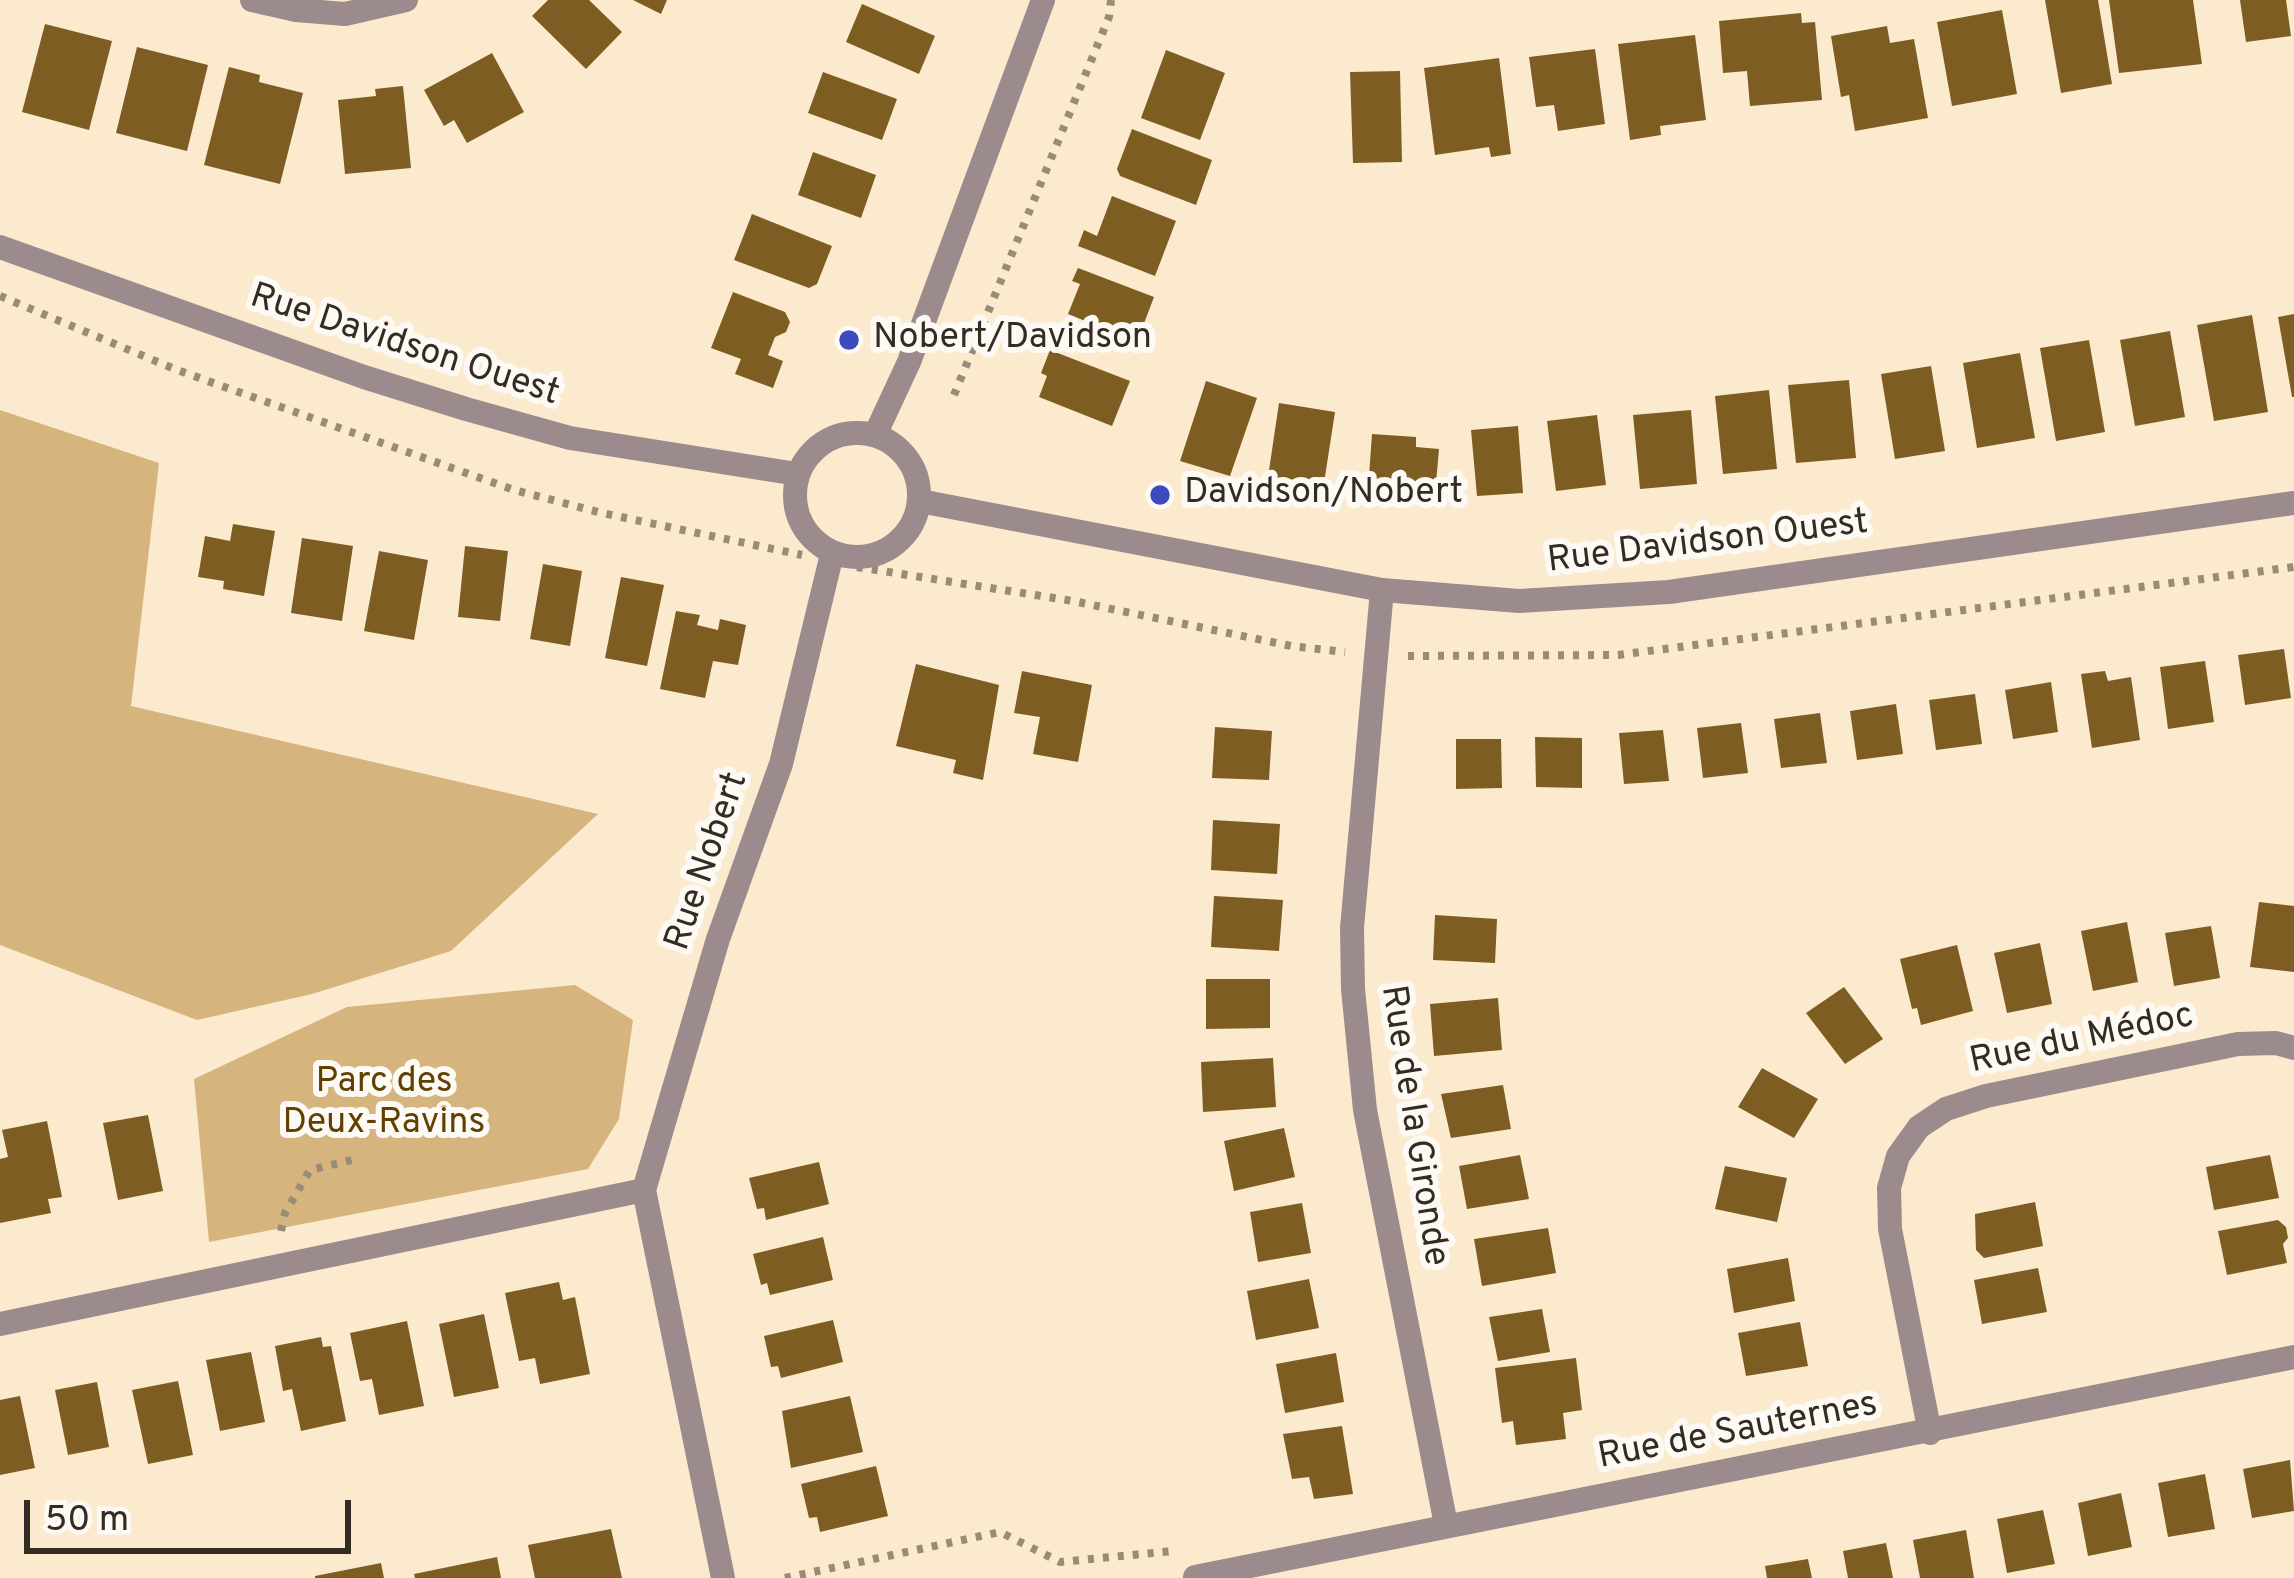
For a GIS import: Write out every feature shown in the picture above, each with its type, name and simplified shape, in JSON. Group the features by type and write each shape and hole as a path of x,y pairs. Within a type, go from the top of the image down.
{"street":[{"path":"252,0 345,14 406,0"},
{"path":"875,435 910,362 1043,0"},
{"name":"Rue Davidson Ouest","path":"0,247 466,409 570,437 797,474"},
{"path":"840,434 875,435 898,447 916,471 920,501 910,530 888,550 859,558 832,554 806,532 795,504 797,474 814,449 840,434"},
{"name":"Rue Davidson Ouest","path":"920,501 1382,590 1519,601 1607,598 2294,503"},
{"name":"Rue Nobert","path":"723,1578 644,1190 718,939 781,764 832,554"},
{"name":"Rue de la Gironde","path":"1382,590 1352,928 1357,1048 1446,1525"},
{"name":"Rue du Médoc","path":"1930,1432 1889,1229 1889,1188 1898,1156 1919,1127 1946,1109 1986,1096 2238,1044 2276,1043 2294,1048"},
{"path":"0,1324 644,1190"},
{"name":"Rue de Sauternes","path":"1195,1577 2294,1357"}],"path":[{"path":"954,395 1100,40 1111,0"},
{"path":"0,296 177,370 514,490 796,554"},
{"path":"271,1267 286,1213 310,1170 356,1159"},
{"path":"785,1578 1000,1532 1060,1562 1183,1550 1195,1577"}],"green space":[{"path":"0,410 159,463 131,706 598,814 451,951 312,994 197,1020 0,945"},
{"name":"Parc des Deux-Ravins","path":"575,985 633,1020 619,1119 588,1169 209,1242 194,1079 347,1007"}],"building":[{"path":"548,0 589,0 622,32 586,69 532,16"},
{"path":"633,0 667,0 661,14"},
{"path":"2045,0 2098,0 2112,84 2061,93"},
{"path":"2109,0 2193,0 2202,64 2119,73"},
{"path":"2240,0 2286,0 2291,36 2246,42"},
{"path":"862,4 935,36 919,74 846,42"},
{"path":"2002,10 2017,94 1952,106 1937,22"},
{"path":"1801,13 1802,23 1815,22 1822,100 1750,106 1747,71 1723,73 1719,21"},
{"path":"45,24 112,41 89,130 22,112"},
{"path":"1887,26 1890,43 1914,39 1928,118 1855,131 1849,95 1841,97 1831,36"},
{"path":"1695,35 1706,120 1660,126 1661,135 1630,140 1618,44"},
{"path":"137,47 208,65 187,151 116,133"},
{"path":"1595,49 1605,124 1558,131 1554,105 1536,107 1529,57"},
{"path":"1166,50 1225,73 1200,140 1141,118"},
{"path":"492,53 524,112 467,143 454,120 444,126 424,90"},
{"path":"1499,58 1511,154 1491,157 1489,147 1435,155 1424,68"},
{"path":"229,67 260,75 259,82 303,93 280,184 204,165"},
{"path":"1400,71 1402,162 1353,163 1350,72"},
{"path":"823,72 897,99 882,140 808,113"},
{"path":"403,86 411,168 345,174 338,100 376,96 375,89"},
{"path":"1132,129 1212,160 1196,205 1120,176 1117,169"},
{"path":"813,152 876,175 861,218 798,195"},
{"path":"1112,196 1176,221 1155,276 1078,246 1084,230 1097,236"},
{"path":"752,214 832,246 817,284 809,288 734,260"},
{"path":"1078,268 1154,297 1137,342 1068,314 1080,284 1072,281"},
{"path":"733,292 785,312 790,322 786,332 775,337 768,355 783,361 773,388 735,374 741,359 711,348"},
{"path":"2294,314 2294,397 2292,397 2278,317"},
{"path":"2252,315 2268,412 2214,421 2197,325"},
{"path":"2170,331 2185,417 2135,426 2120,340"},
{"path":"2089,340 2105,432 2056,441 2040,348"},
{"path":"1050,350 1130,381 1112,426 1039,397"},
{"path":"2020,353 2035,438 1977,448 1963,363"},
{"path":"1931,366 1945,451 1895,459 1881,374"},
{"path":"1849,380 1856,458 1796,463 1788,385"},
{"path":"1206,381 1257,398 1230,476 1180,461"},
{"path":"1769,390 1777,469 1723,474 1715,396"},
{"path":"1279,403 1335,412 1324,483 1268,477"},
{"path":"1691,410 1697,484 1640,489 1633,415"},
{"path":"1597,415 1606,485 1556,491 1547,421"},
{"path":"1518,426 1523,493 1477,496 1471,430"},
{"path":"1372,434 1416,437 1416,447 1439,449 1435,495 1387,491 1373,496 1368,490"},
{"path":"233,524 275,531 264,596 223,589 224,581 198,577 205,536 230,541"},
{"path":"302,538 353,546 342,621 291,613"},
{"path":"465,546 508,551 500,621 458,617"},
{"path":"379,551 428,560 414,640 364,631"},
{"path":"543,564 582,571 570,646 530,639"},
{"path":"621,577 664,585 647,666 605,658"},
{"path":"676,611 700,615 697,625 718,630 720,619 746,625 738,665 713,661 705,698 660,689"},
{"path":"2284,649 2291,698 2245,705 2238,655"},
{"path":"2205,661 2214,722 2168,729 2160,667"},
{"path":"916,664 999,685 983,780 953,773 956,760 896,746"},
{"path":"1022,671 1092,685 1078,762 1033,754 1040,717 1014,713"},
{"path":"2105,671 2108,681 2131,677 2140,740 2092,748 2081,674"},
{"path":"2051,682 2058,732 2013,739 2005,690"},
{"path":"1975,694 1982,744 1936,750 1929,700"},
{"path":"1896,704 1903,754 1857,760 1850,711"},
{"path":"1820,713 1827,763 1781,768 1774,719"},
{"path":"1741,723 1748,773 1703,778 1697,728"},
{"path":"1215,727 1272,731 1269,780 1212,778"},
{"path":"1663,730 1669,781 1624,784 1619,733"},
{"path":"1535,737 1582,738 1582,788 1536,787"},
{"path":"1456,739 1501,739 1502,788 1456,789"},
{"path":"1213,820 1280,824 1277,874 1211,870"},
{"path":"1214,896 1283,900 1279,951 1211,947"},
{"path":"2259,902 2294,906 2294,972 2250,967"},
{"path":"1435,915 1497,919 1495,963 1433,960"},
{"path":"2127,922 2138,982 2093,991 2081,931"},
{"path":"2211,926 2220,978 2174,986 2165,933"},
{"path":"2040,943 2052,1004 2007,1013 1994,953"},
{"path":"1957,945 1973,1011 1921,1025 1917,1008 1912,1009 1900,959"},
{"path":"1206,979 1270,979 1270,1028 1206,1029"},
{"path":"1844,987 1883,1039 1845,1064 1806,1013"},
{"path":"1498,998 1502,1050 1434,1056 1430,1004"},
{"path":"1273,1058 1276,1107 1203,1112 1201,1062"},
{"path":"1762,1068 1818,1099 1794,1138 1738,1107"},
{"path":"1503,1085 1511,1129 1451,1138 1441,1094"},
{"path":"148,1115 163,1191 118,1200 103,1123"},
{"path":"47,1121 62,1197 48,1199 51,1213 0,1223 0,1159 8,1157 2,1130"},
{"path":"1284,1128 1295,1177 1234,1191 1224,1141"},
{"path":"1520,1155 1529,1199 1467,1209 1459,1166"},
{"path":"2270,1155 2279,1198 2214,1210 2206,1167"},
{"path":"819,1162 829,1204 766,1220 764,1208 757,1209 749,1178"},
{"path":"1725,1166 1787,1178 1777,1222 1715,1209"},
{"path":"2035,1202 2043,1246 1984,1258 1976,1250 1975,1214"},
{"path":"1302,1203 1311,1253 1258,1262 1250,1212"},
{"path":"2278,1220 2286,1227 2287,1263 2227,1275 2218,1231"},
{"path":"1548,1228 1556,1273 1482,1286 1474,1239"},
{"path":"823,1237 833,1280 770,1295 767,1283 761,1285 753,1254"},
{"path":"1788,1258 1795,1301 1734,1313 1727,1269"},
{"path":"2038,1268 2047,1312 1982,1324 1974,1280"},
{"path":"1309,1279 1319,1328 1256,1340 1247,1291"},
{"path":"559,1282 563,1300 575,1297 590,1374 540,1384 535,1358 519,1361 505,1293"},
{"path":"1542,1309 1550,1352 1498,1361 1489,1317"},
{"path":"484,1314 499,1388 454,1397 439,1324"},
{"path":"833,1320 843,1362 781,1378 778,1366 771,1367 764,1336"},
{"path":"407,1321 424,1406 379,1415 372,1379 360,1381 350,1333"},
{"path":"1800,1322 1808,1366 1746,1376 1738,1333"},
{"path":"321,1337 323,1347 331,1346 346,1421 301,1431 292,1389 283,1391 275,1346"},
{"path":"251,1352 265,1422 220,1431 206,1360"},
{"path":"1336,1353 1344,1402 1285,1413 1276,1364"},
{"path":"1576,1358 1582,1410 1563,1413 1566,1439 1516,1445 1513,1421 1502,1423 1495,1368"},
{"path":"178,1381 193,1455 148,1464 132,1390"},
{"path":"97,1382 109,1447 68,1455 55,1390"},
{"path":"20,1396 35,1468 0,1475 0,1400"},
{"path":"850,1396 863,1452 791,1468 782,1411"},
{"path":"1342,1426 1353,1494 1314,1499 1309,1477 1292,1479 1283,1434"},
{"path":"2290,1460 2294,1511 2252,1518 2243,1469"},
{"path":"876,1466 888,1516 820,1532 817,1517 809,1518 801,1484"},
{"path":"2205,1474 2215,1529 2168,1537 2158,1483"},
{"path":"2121,1493 2132,1547 2088,1556 2078,1503"},
{"path":"2043,1510 2055,1564 2007,1573 1997,1519"},
{"path":"611,1529 622,1578 535,1578 528,1545"},
{"path":"1966,1530 1974,1578 1920,1578 1913,1540"},
{"path":"1886,1543 1893,1578 1848,1578 1843,1551"},
{"path":"497,1557 501,1578 415,1578 414,1574"},
{"path":"1808,1559 1812,1578 1767,1578 1765,1566"},
{"path":"381,1563 384,1578 315,1578 315,1576"}],"place":[{"name":"Nobert/Davidson","path":"849,340"},
{"name":"Davidson/Nobert","path":"1160,495"}]}
